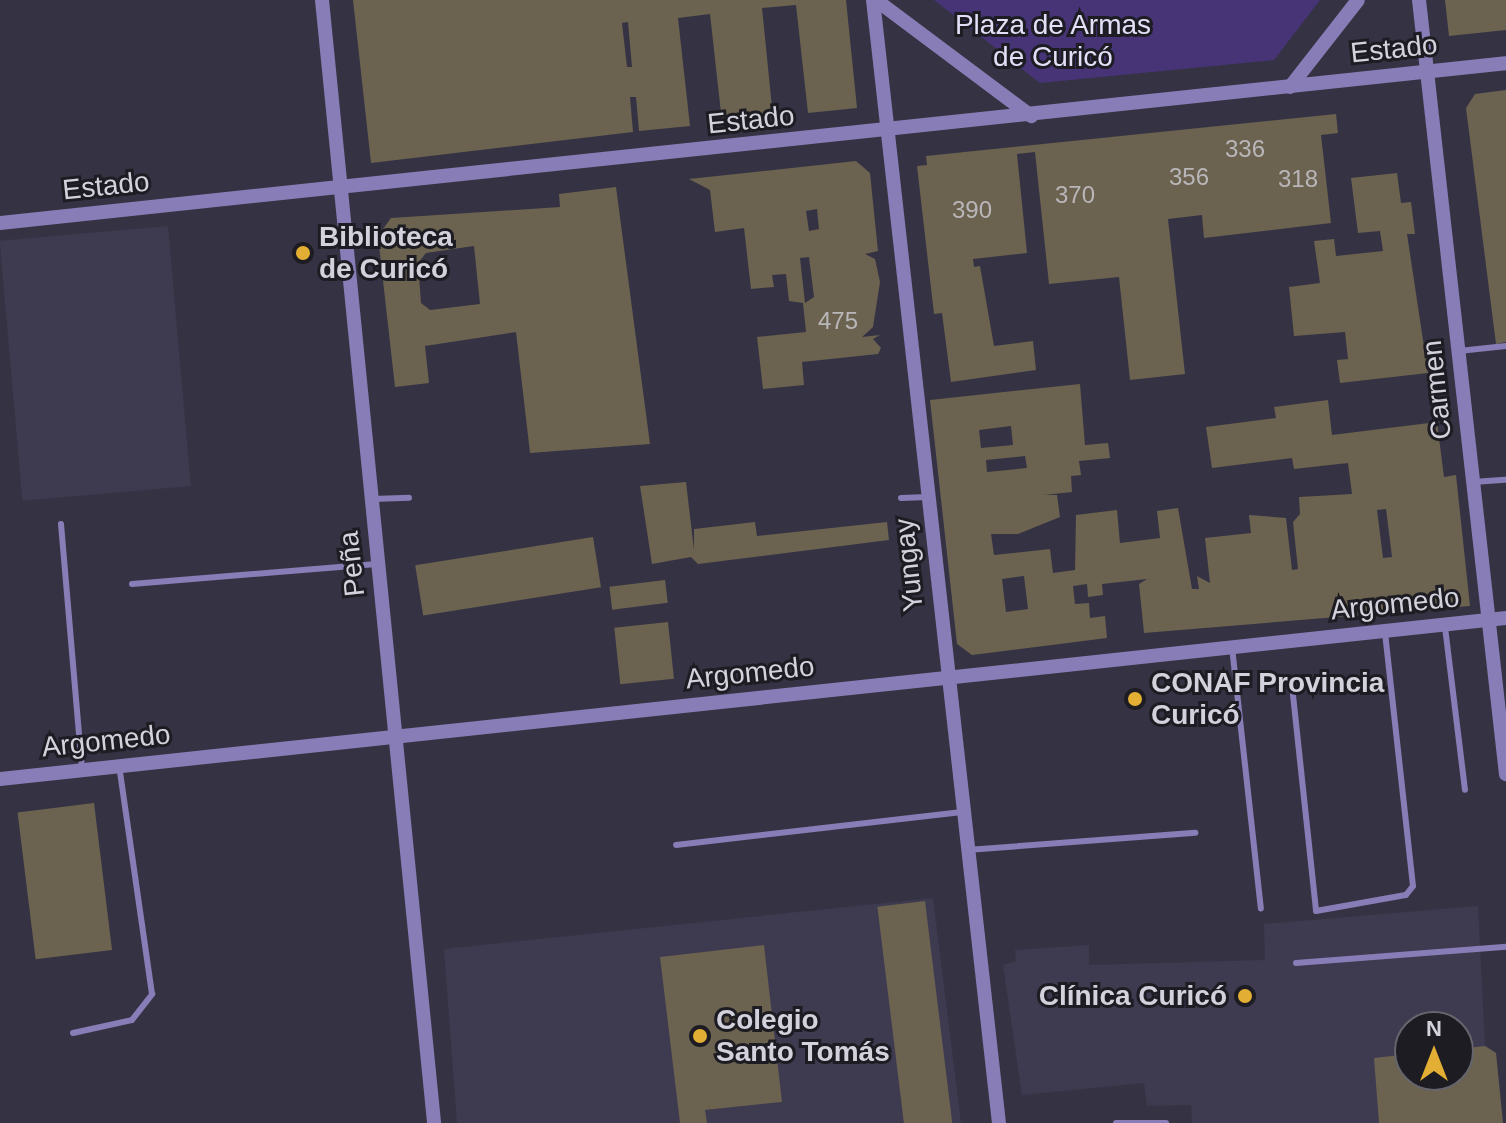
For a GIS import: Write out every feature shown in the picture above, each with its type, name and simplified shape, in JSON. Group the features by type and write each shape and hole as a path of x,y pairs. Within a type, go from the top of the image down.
{"street":[{"name":"Peña","path":"322,0 434,1123"},
{"path":"875,0 1031,116"},
{"name":"Yungay","path":"875,0 927,497 999,1123"},
{"path":"1290,87 1358,0"},
{"name":"Carmen","path":"1419,0 1506,774"},
{"name":"Estado","path":"0,223 887,132 1506,63"},
{"name":"Argomedo","path":"0,779 1506,618"}],"lane":[{"path":"1459,351 1506,346"},
{"path":"1473,482 1505,480"},
{"path":"901,498 927,497"},
{"path":"372,500 409,498"},
{"path":"61,524 82,770"},
{"path":"132,584 378,564"},
{"path":"1445,624 1465,790"},
{"path":"1293,695 1316,911 1406,895 1413,886 1385,631"},
{"path":"1232,647 1261,908"},
{"path":"73,1033 132,1020 152,994 119,766"},
{"path":"676,845 963,812"},
{"path":"967,850 1195,833"},
{"path":"1296,963 1506,947"},
{"path":"1116,1123 1166,1123"}],"shaded area":[{"path":"168,226 191,486 22,501 0,241"},
{"name":"Colegio Santo Tomás","path":"933,898 961,1123 457,1123 444,949"},
{"name":"Clínica Curicó","path":"1478,906 1485,1045 1496,1053 1503,1123 1192,1123 1191,1105 1147,1106 1144,1083 1022,1095 1003,965 1016,961 1015,950 1089,945 1089,965 1265,960 1264,924"}],"green space":[{"name":"Plaza de Armas de Curicó","path":"934,0 1320,0 1274,60 1040,83"}],"building":[{"path":"353,0 846,0 857,108 808,113 796,5 762,8 773,117 722,122 710,14 678,18 690,126 639,131 636,97 630,97 633,132 371,163","holes":["628,22 632,67 627,67 622,23"]},
{"path":"1445,0 1506,0 1506,30 1449,36"},
{"path":"1506,90 1506,342 1496,344 1466,108 1475,94"},
{"path":"1336,114 1338,133 1321,135 1331,223 1204,238 1202,215 1168,219 1185,374 1130,380 1119,277 1049,284 1035,152 1017,154 1027,253 973,259 974,267 980,266 994,346 1033,341 1036,370 951,382 942,313 934,314 917,166 927,165 926,156"},
{"path":"856,161 870,173 878,251 865,254 875,259 880,282 873,327 862,337 880,335 873,339 881,348 878,354 802,362 804,385 763,389 757,337 806,332 803,303 789,301 786,274 772,275 774,287 751,289 744,228 715,232 710,190 689,179","holes":["817,209 819,229 809,231 806,211","809,257 814,297 805,303 800,258"]},
{"path":"1397,173 1401,203 1411,202 1415,234 1407,234 1428,373 1340,383 1337,360 1348,359 1345,332 1294,336 1289,287 1320,283 1314,241 1334,239 1336,256 1383,251 1380,231 1358,233 1351,178"},
{"path":"616,187 650,444 530,453 516,332 425,346 429,383 395,387 378,236 391,218 560,207 559,194","holes":["474,246 480,304 430,310 421,303 418,263 426,253"]},
{"path":"1080,384 1085,445 1108,443 1110,458 1079,461 1081,475 1071,476 1072,492 1044,495 1057,495 1060,517 1018,534 991,534 994,555 1050,549 1053,573 1075,570 1076,515 1117,510 1120,543 1160,538 1157,511 1178,508 1192,589 1199,589 1197,576 1210,583 1205,538 1251,533 1249,515 1286,518 1292,570 1298,569 1293,522 1300,514 1299,497 1352,494 1348,463 1294,469 1292,458 1212,468 1206,427 1276,418 1274,407 1328,400 1332,435 1437,422 1444,477 1456,475 1470,606 1144,633 1139,584 1147,579 1102,584 1103,595 1088,597 1087,584 1073,586 1075,604 1089,603 1090,618 1105,616 1107,638 972,655 957,644 930,400","holes":["1011,426 1013,445 981,448 979,430","1025,456 1027,468 987,472 986,460","1386,509 1392,557 1383,558 1377,510","1024,576 1028,609 1006,612 1002,579"]},
{"path":"686,482 694,550 694,529 755,522 757,536 887,522 889,540 698,564 691,557 652,564 640,486"},
{"path":"593,537 601,587 423,616 415,565"},
{"path":"665,580 668,603 612,610 609,587"},
{"path":"668,622 674,679 620,684 614,628"},
{"path":"94,803 112,950 36,959 18,812"},
{"path":"925,901 952,1123 904,1123 877,907"},
{"path":"764,945 782,1102 705,1110 707,1123 680,1123 660,957"},
{"path":"1485,1046 1496,1053 1503,1123 1379,1123 1374,1058 1394,1056 1394,1091 1474,1091 1474,1047"}],"place":[{"name":"Biblioteca de Curicó","path":"303,253"},
{"name":"CONAF Provincia Curicó","path":"1135,699"},
{"name":"Clínica Curicó","path":"1245,996"},
{"name":"Colegio Santo Tomás","path":"700,1036"}]}
